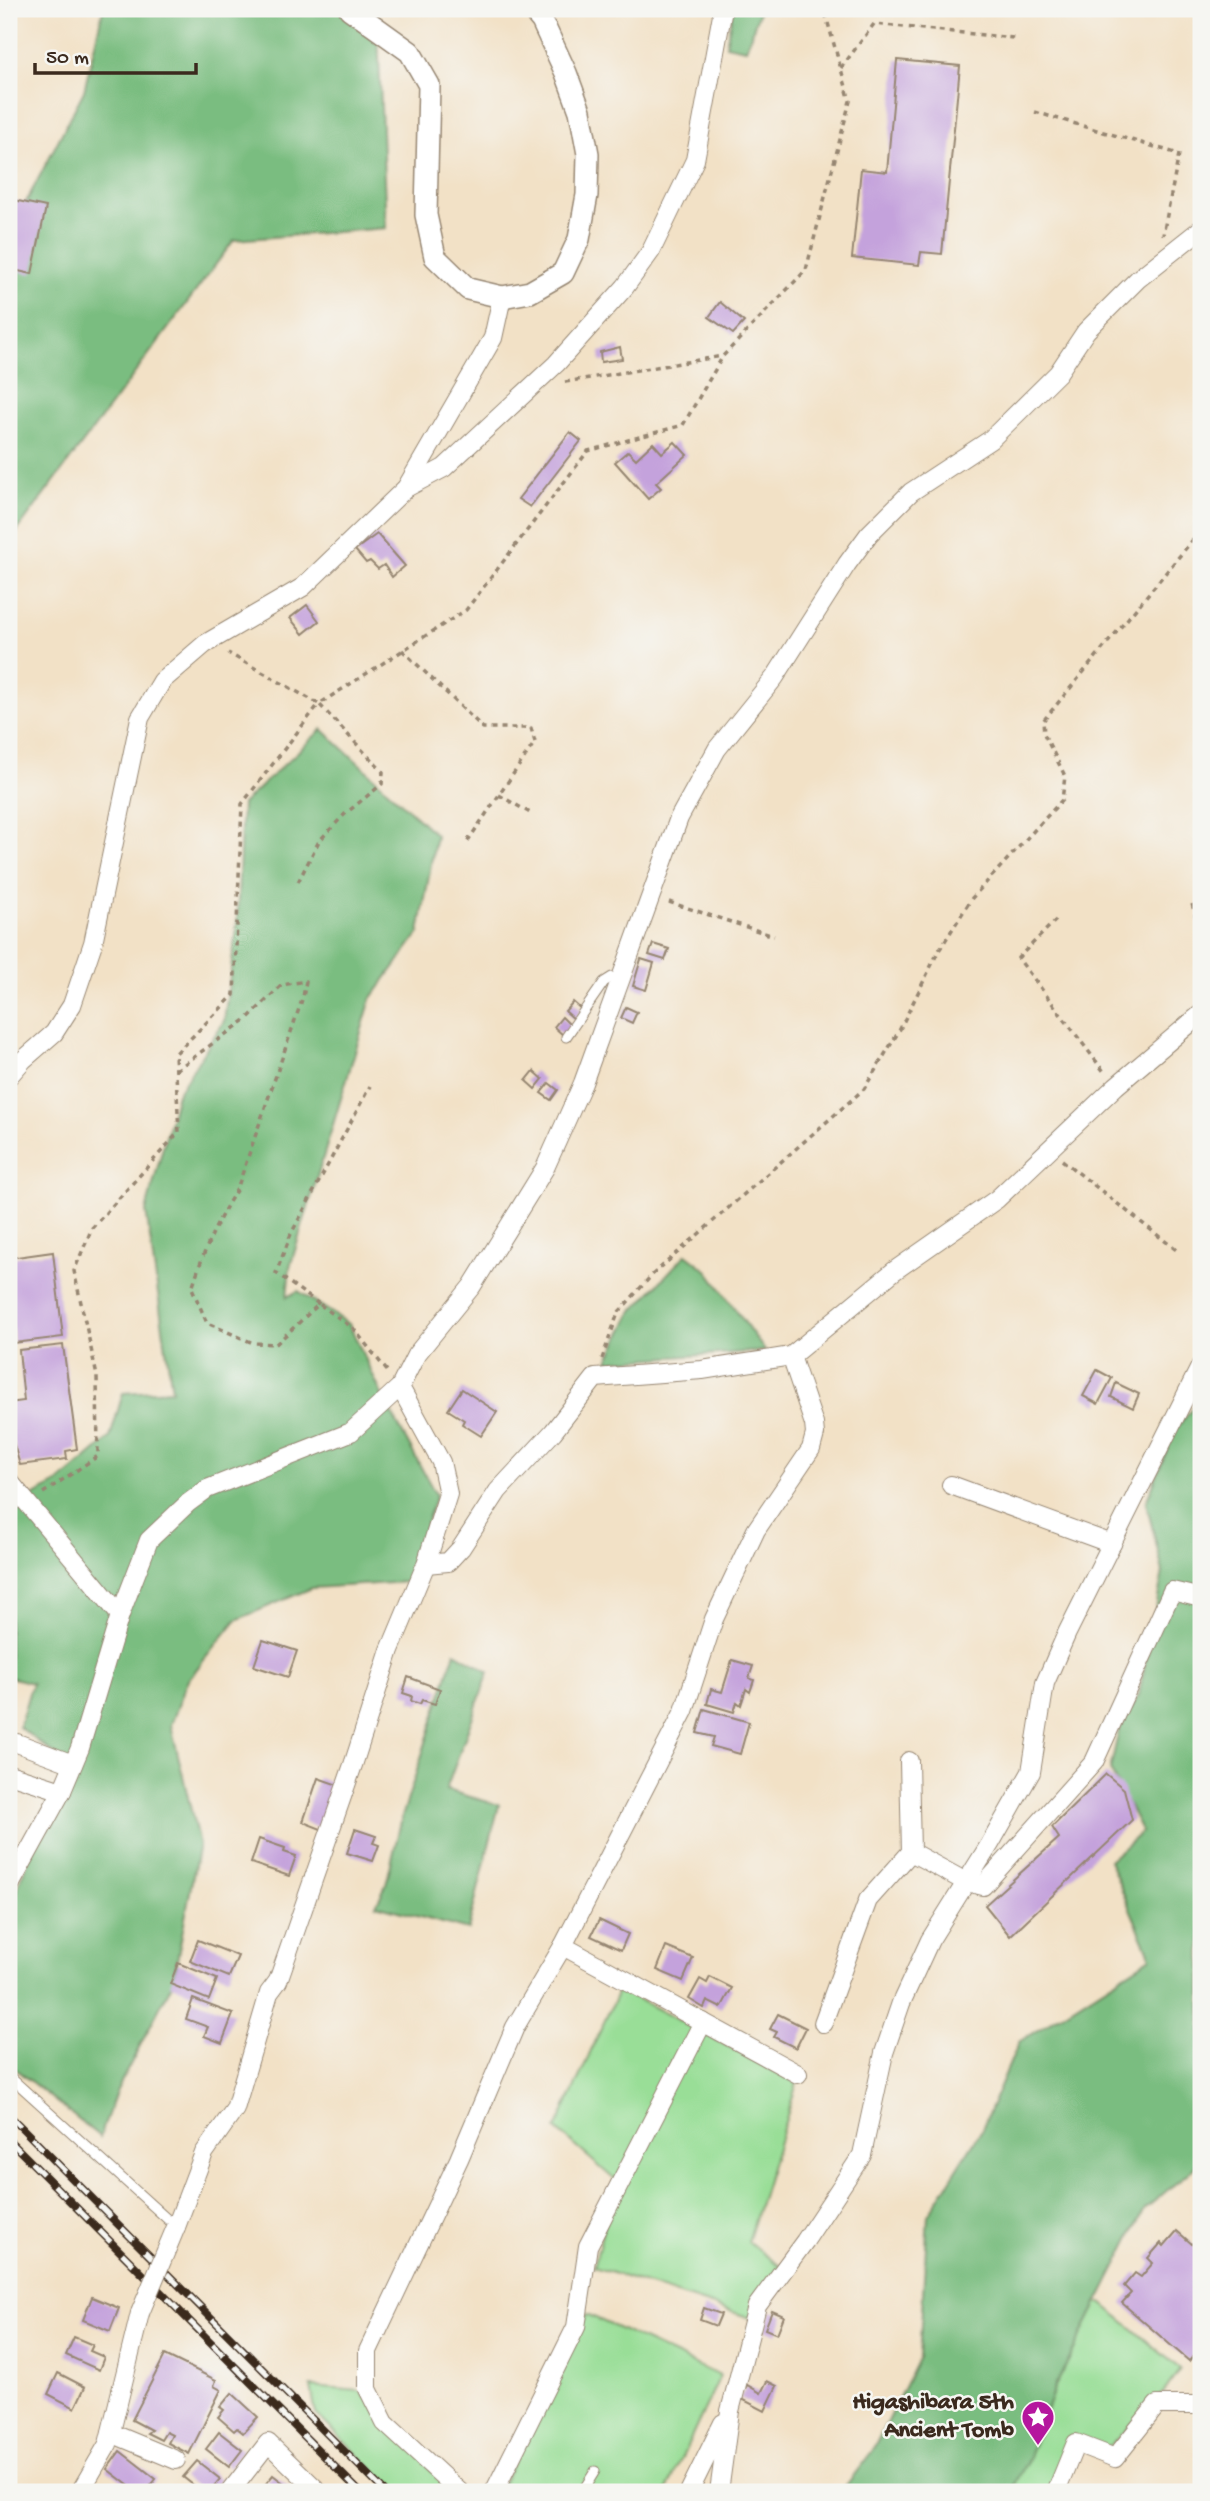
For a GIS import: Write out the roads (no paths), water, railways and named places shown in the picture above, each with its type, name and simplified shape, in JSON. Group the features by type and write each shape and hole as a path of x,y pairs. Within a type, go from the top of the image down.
{"street":[{"path":"350,9 410,52 429,85 426,215 435,257 468,289 502,297 530,292 563,272 579,239 587,195 588,153 580,111 542,21 532,9"},
{"path":"406,488 444,468 556,364 625,287 651,251 695,160 723,9"},
{"path":"9,1887 62,1791 73,1764 120,1615 149,1540 187,1503 207,1489 351,1432 400,1387 416,1355 472,1286 545,1168 583,1083 679,818 717,749 775,677 847,564 869,534 911,492 990,440 1058,373 1086,331 1138,279 1201,229"},
{"path":"9,1076 54,1033 72,1004 93,943 140,718 162,681 209,642 303,587 406,488 493,338 502,297"},
{"path":"426,1564 448,1562 461,1548 498,1492 553,1432 595,1378 702,1370 791,1356 894,1271 997,1199 1116,1086 1201,1014"},
{"path":"460,2492 385,2423 368,2389 368,2351 459,2159 515,2027 563,1946 684,1711 714,1619 756,1530 811,1450 815,1434 814,1424 791,1356"},
{"path":"719,2492 730,2411 757,2306 805,2241 862,2155 884,2053 901,2003 930,1940 1031,1772 1045,1683 1067,1633 1201,1365"},
{"path":"80,2492 108,2444 140,2313 204,2153 236,2109 270,1993 287,1955 390,1650 426,1564 448,1494 441,1462 400,1387"},
{"path":"9,1480 26,1504 120,1615"},
{"path":"951,1485 1112,1544"},
{"path":"911,1852 966,1882 983,1886 1094,1762 1172,1591 1201,1598"},
{"path":"17,1743 73,1764"},
{"path":"823,2023 867,1900 911,1852 909,1761"},
{"path":"9,1774 62,1791"},
{"path":"563,1946 798,2074"},
{"path":"494,2492 576,2327 588,2246 702,2022"},
{"path":"1056,2492 1076,2443 1115,2458 1157,2405 1201,2405"},
{"path":"689,2492 730,2411"},
{"path":"111,2433 176,2460"},
{"path":"230,2492 268,2443 318,2492"}],"lane":[{"path":"566,1037 604,982 612,977 621,977"},
{"path":"9,2077 176,2227"},
{"path":"582,2492 595,2471"}],"railway":[{"path":"9,2115 385,2492"},
{"path":"9,2140 360,2492"}],"place":[{"name":"Higashibara 5th Ancient Tomb","path":"1038,2447"}]}
